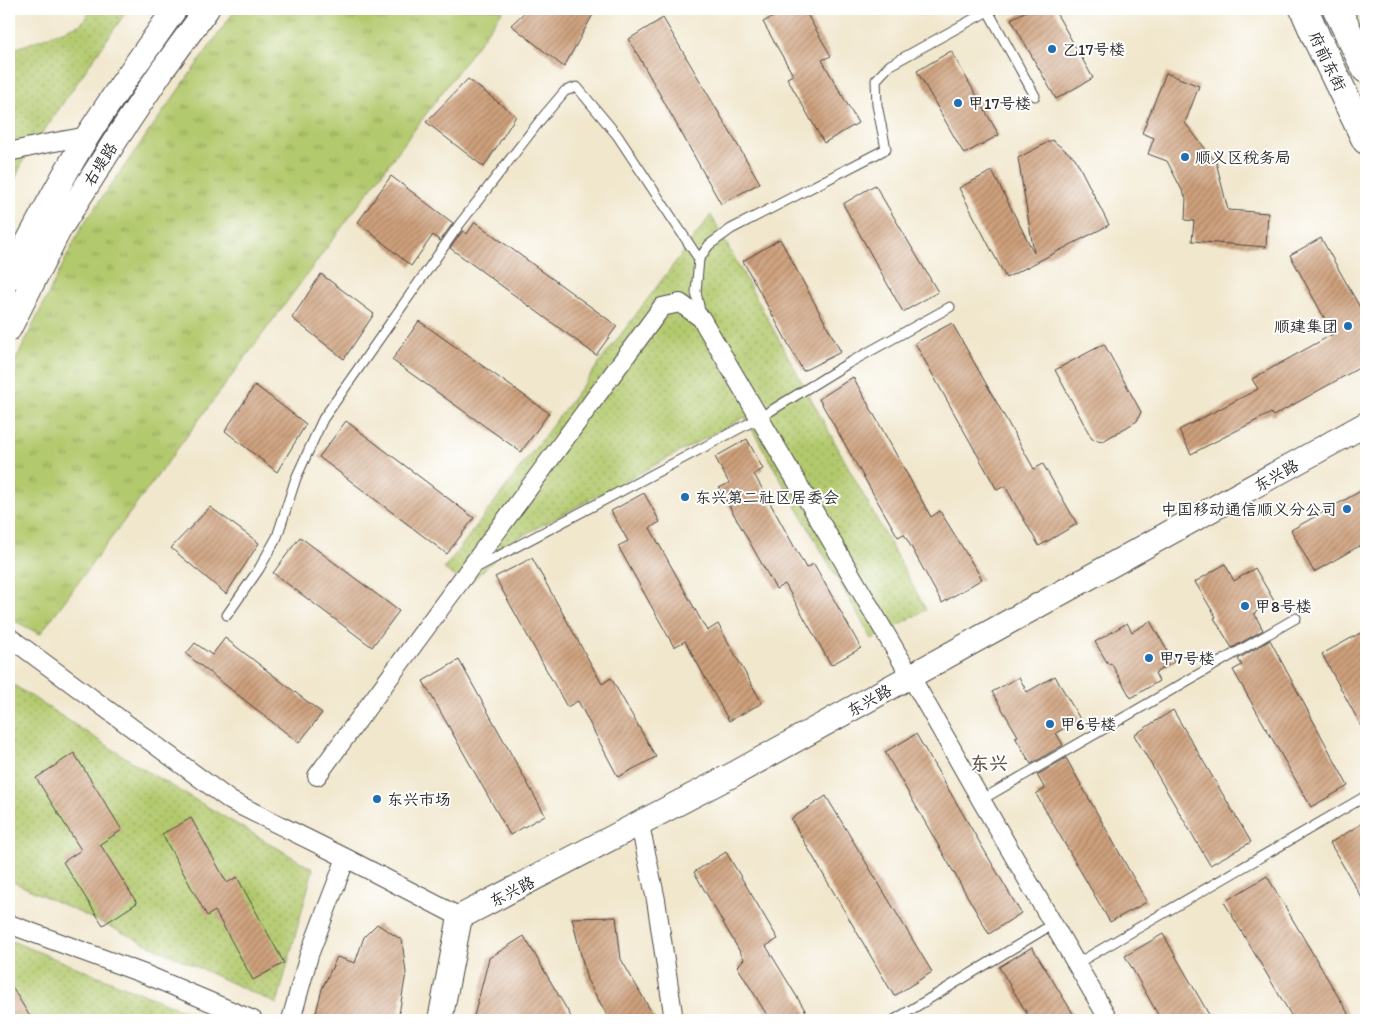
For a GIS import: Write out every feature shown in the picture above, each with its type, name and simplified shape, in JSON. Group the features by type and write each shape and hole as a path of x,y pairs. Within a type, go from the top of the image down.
{"main road":[{"name":"府前东街","path":"1304,9 1317,40 1366,140"},
{"name":"府前东街","path":"1337,9 1366,69"}],"street":[{"name":"右堤路","path":"9,278 88,136 175,9"},
{"name":"右堤路","path":"9,329 60,228 158,77 207,9"},
{"path":"9,152 88,136"},
{"path":"317,776 662,307 680,303 702,318 1109,1020"},
{"name":"东兴路","path":"460,918 734,774 1366,424"},
{"path":"9,637 231,801 346,858 460,918 440,1020"},
{"path":"640,825 656,900 674,1020"},
{"path":"291,1020 309,955 346,858"},
{"path":"9,924 147,974 253,1020"}],"lane":[{"path":"702,318 696,292 699,259 709,245 731,229 886,149 877,106 876,80 890,65 988,11 1035,96"},
{"path":"227,615 259,569 277,537 296,478 323,419 459,225 565,91 577,87 617,135 699,259"},
{"path":"465,574 759,418 847,364 950,307"},
{"path":"981,800 1296,618"},
{"path":"1076,964 1366,796"},
{"path":"894,1020 1053,924"}],"green space":[{"path":"92,9 128,9 23,161 9,193 9,51 81,24"},
{"path":"236,9 504,9 40,634 9,618 9,374 82,226"},
{"path":"711,215 926,610 872,639 745,417 514,540 468,585 444,569"},
{"path":"9,682 148,772 313,869 277,1004 9,880"},
{"path":"9,940 207,1020 9,1020"}],"building":[{"path":"528,9 596,9 564,67 511,25"},
{"path":"771,9 804,9 831,56 822,60 858,123 824,143 787,78 793,75 763,22 775,16"},
{"name":"乙17号楼","path":"1030,9 1054,9 1093,78 1056,99 1011,19"},
{"path":"663,18 760,183 721,204 629,39"},
{"name":"甲17号楼","path":"951,51 999,135 964,154 917,71"},
{"name":"顺义区税务局","path":"1166,73 1199,86 1185,123 1216,162 1228,210 1268,213 1266,247 1192,241 1194,221 1185,220 1186,198 1167,161 1148,154 1154,138 1142,133"},
{"path":"468,79 516,116 484,167 426,122"},
{"path":"1052,140 1075,158 1109,225 1006,278 959,188 992,171 1034,253 1018,158"},
{"path":"391,176 453,223 440,241 433,235 411,266 358,222"},
{"path":"875,185 938,292 903,312 843,204"},
{"path":"475,222 617,326 596,355 450,248 463,231 467,234"},
{"name":"顺建集团","path":"1321,238 1366,318 1366,364 1273,416 1271,413 1191,454 1179,430 1258,389 1252,379 1333,334 1290,255"},
{"path":"780,239 841,352 803,371 743,261"},
{"path":"321,274 374,314 344,359 292,318"},
{"path":"419,321 549,413 521,452 392,360"},
{"path":"952,323 1034,469 1043,464 1077,524 1039,546 1005,486 997,490 915,343"},
{"path":"1104,344 1141,412 1137,421 1103,441 1092,439 1055,370"},
{"path":"853,377 931,517 940,511 982,579 942,603 904,534 898,537 819,399"},
{"path":"255,385 306,424 277,472 225,431"},
{"path":"346,421 474,518 447,554 319,457"},
{"path":"747,439 763,469 754,474 806,568 814,564 861,648 831,665 785,584 776,589 719,488 729,483 715,457"},
{"name":"中国移动通信顺义分公司","path":"1366,488 1366,542 1314,572 1291,530"},
{"path":"644,493 660,522 650,528 707,631 718,624 762,703 729,721 685,641 674,647 618,546 628,541 611,511"},
{"path":"210,507 259,543 226,594 171,548"},
{"path":"300,537 399,611 372,647 273,573"},
{"path":"532,558 602,684 611,678 656,757 618,777 578,701 567,707 495,577"},
{"name":"甲8号楼","path":"1225,564 1234,581 1255,568 1274,601 1254,613 1263,630 1232,648 1195,582"},
{"name":"甲7号楼","path":"1150,621 1174,662 1155,673 1159,681 1131,698 1111,663 1108,664 1095,642 1127,623 1132,632"},
{"path":"1366,630 1366,735 1322,654"},
{"path":"225,638 322,713 299,743 186,654 195,643 212,655"},
{"path":"1270,640 1348,786 1311,807 1233,670 1242,665 1238,659"},
{"path":"459,660 545,815 510,835 423,681"},
{"name":"甲6号楼","path":"1055,676 1080,719 1056,733 1063,745 1031,764 1015,737 1018,736 992,692 1019,677 1027,692"},
{"path":"1173,710 1251,842 1210,865 1134,735"},
{"path":"916,734 1021,913 989,934 885,752"},
{"path":"74,753 122,830 100,844 137,903 103,925 63,862 81,850 36,778"},
{"path":"1066,758 1147,902 1110,922 1036,794 1045,789 1037,775"},
{"path":"826,796 932,972 894,996 791,819"},
{"path":"191,818 227,883 237,877 284,963 253,980 215,911 207,916 162,834"},
{"path":"1366,821 1366,905 1330,843"},
{"path":"726,852 778,939 766,946 811,1020 770,1020 737,966 744,959 694,872"},
{"path":"1267,876 1352,1020 1294,1020 1224,902"},
{"path":"616,917 621,959 656,1020 610,1020 587,980 572,918"},
{"path":"377,924 402,940 406,973 398,1020 314,1020 322,989 337,957 355,963 364,937"},
{"path":"1163,934 1212,1020 1161,1020 1125,956"},
{"path":"524,936 573,1020 473,1020 489,958"},
{"path":"1032,947 1077,1020 1031,1020 999,967"},
{"path":"9,982 32,1020 9,1020"}],"place":[{"name":"乙17号楼","path":"1052,49"},
{"name":"甲17号楼","path":"958,103"},
{"name":"顺义区税务局","path":"1185,157"},
{"name":"顺建集团","path":"1348,326"},
{"name":"东兴第二社区居委会","path":"685,497"},
{"name":"中国移动通信顺义分公司","path":"1347,509"},
{"name":"甲8号楼","path":"1245,606"},
{"name":"甲7号楼","path":"1149,658"},
{"name":"甲6号楼","path":"1050,724"},
{"name":"东兴市场","path":"377,799"}],"district":[{"name":"东兴","path":"989,763"}]}
